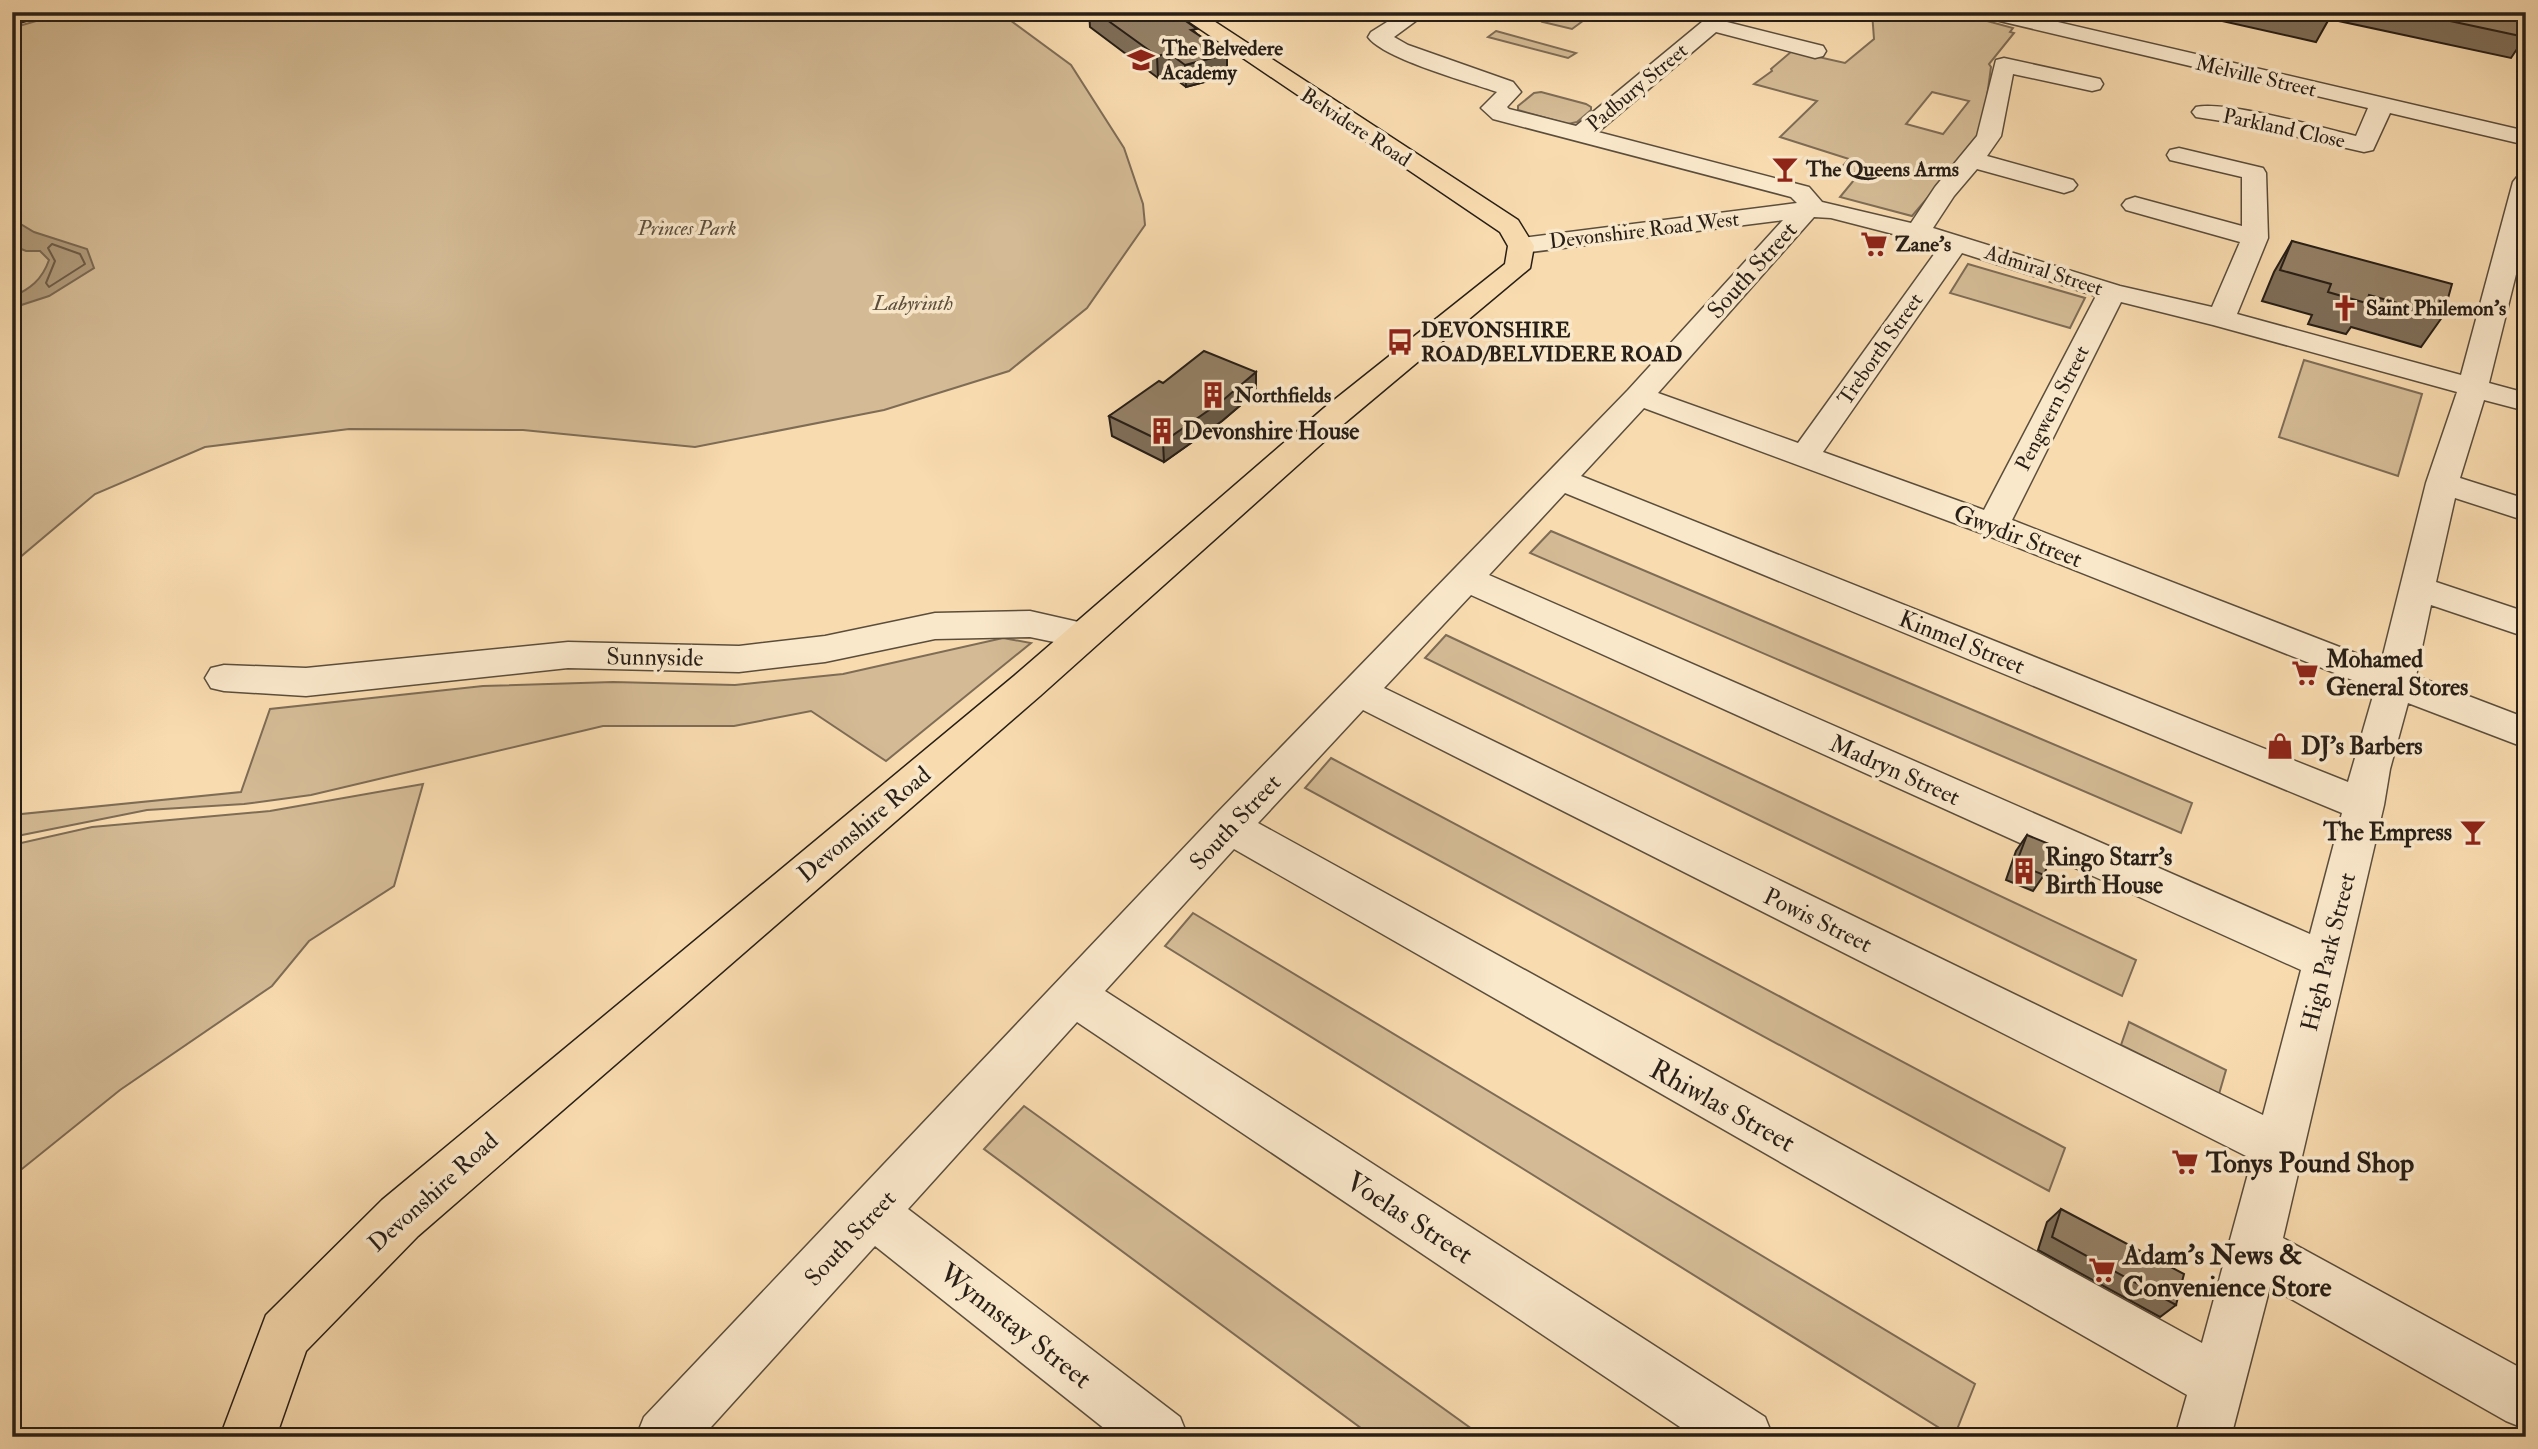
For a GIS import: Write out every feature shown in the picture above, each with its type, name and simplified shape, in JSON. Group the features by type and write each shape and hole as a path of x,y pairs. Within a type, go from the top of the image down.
{"main road":[{"path":"12,19 34,12"},
{"name":"Belvidere Road","path":"1185,12 1509,226 1522,245"},
{"name":"Devonshire Road","path":"248,1437 285,1334 400,1218 1027,686 1335,415 1516,268 1523,256 1522,245"}],"street":[{"path":"1418,12 1378,37 1400,50 1505,87 1510,92 1493,108 1501,114 1800,192 1810,201 1807,209"},
{"name":"Melville Street","path":"1987,12 2526,138"},
{"path":"1720,19 1815,51"},
{"name":"Padbury Street","path":"1579,136 1720,19"},
{"path":"1917,233 1944,192 1972,160 1989,135 2004,65 2092,84"},
{"name":"Parkland Close","path":"2204,112 2241,117 2364,145 2381,106"},
{"path":"2179,155 2253,173 2255,238 2221,318"},
{"path":"1972,160 2064,185"},
{"name":"High Park Street","path":"2203,1437 2254,1250 2442,484 2473,388 2526,182"},
{"path":"2135,205 2255,238"},
{"name":"Devonshire Road West","path":"1522,245 1807,209"},
{"name":"Admiral Street","path":"1807,209 1830,210 1956,242 2112,292 2221,318 2526,402"},
{"name":"South Street","path":"664,1437 1229,827 1639,396 1807,209"},
{"name":"Treborth Street","path":"1804,457 1956,242"},
{"name":"Pengwern Street","path":"1993,525 2112,292"},
{"name":"Gwydir Street","path":"1639,396 1993,525 2526,734"},
{"name":"Kinmel Street","path":"1559,479 2364,805"},
{"path":"2442,484 2526,510"},
{"name":"Madryn Street","path":"1464,578 2326,961"},
{"path":"2418,588 2526,625"},
{"name":"Sunnyside","path":"224,678 306,682 568,655 738,659 825,649 935,626 1030,624 1083,635"},
{"name":"Powis Street","path":"1358,691 2279,1148"},
{"name":"Rhiwlas Street","path":"1229,827 2217,1382"},
{"name":"Voelas Street","path":"1075,996 1745,1437"},
{"name":"Wynnstay Street","path":"873,1213 1160,1437"},
{"path":"2254,1250 2526,1401"}],"green space":[{"name":"Princes Park","path":"67,12 999,12 1071,65 1124,148 1143,204 1145,225 1087,308 1009,371 884,410 695,447 523,430 349,429 205,447 95,494 12,564 12,28"},
{"path":"1557,12 1595,12 1572,29 1543,22"},
{"path":"1872,12 1954,12 2013,28 2010,32 2014,33 1989,64 1991,67 1982,134 1912,216 1840,197 1859,174 1841,168 1849,159 1780,137 1817,101 1754,84 1792,51 1845,63 1874,39","holes":["1932,92 1969,101 1943,134 1906,124"]},
{"path":"1496,31 1576,53 1568,58 1488,37"},
{"path":"1541,92 1586,104 1591,110 1577,122 1568,124 1518,110 1518,106 1534,93"},
{"path":"1968,264 2085,298 2070,328 1950,293"},
{"path":"2304,360 2422,394 2398,476 2279,437"},
{"path":"1551,531 2192,803 2181,833 1530,553"},
{"path":"1446,635 2136,960 2122,996 1425,658"},
{"path":"1003,638 1031,643 886,761 811,711 734,726 603,726 311,795 244,804 147,810 12,837 12,815 241,792 270,709 483,686 613,682 735,685 843,674"},
{"path":"1331,758 2065,1148 2049,1191 1305,788"},
{"path":"423,784 394,886 309,941 272,986 120,1090 12,1177 12,845 92,827 270,811"},
{"path":"1193,913 1975,1384 1954,1437 1165,946"},
{"path":"2129,1022 2226,1070 2219,1094 2121,1045"},
{"path":"1024,1106 1483,1437 1373,1437 984,1149"}],"water":[{"path":"12,196 16,198 14,220 34,232 87,249 94,268 49,296 12,308 12,297 35,283 49,260 40,251 26,251 12,245"}],"building":[{"path":"1096,12 1173,12 1197,29 1191,30 1227,54 1185,65 1169,53 1157,56"},
{"path":"2287,12 2332,12 2327,21"},
{"path":"2408,12 2526,12 2526,33 2525,37"},
{"path":"2292,241 2452,284 2443,316 2369,295 2366,303 2328,292 2331,284 2280,270"},
{"path":"1204,351 1256,372 1222,401 1163,442 1109,416 1159,381 1163,383"},
{"path":"2027,835 2054,846 2044,875 2016,864"},
{"path":"2061,1209 2184,1274 2176,1305 2052,1237"}],"place":[{"name":"The Belvedere Academy","path":"1141,60"},
{"name":"The Queens Arms","path":"1785,169"},
{"name":"Zane's","path":"1874,244"},
{"name":"Saint Philemon's","path":"2345,308"},
{"name":"DEVONSHIRE ROAD/BELVIDERE ROAD","path":"1400,342"},
{"name":"Northfields","path":"1213,395"},
{"name":"Devonshire House","path":"1162,431"},
{"name":"Mohamed General Stores","path":"2305,673"},
{"name":"DJ's Barbers","path":"2280,746"},
{"name":"The Empress","path":"2473,832"},
{"name":"Ringo Starr's Birth House","path":"2024,871"},
{"name":"Tonys Pound Shop","path":"2185,1162"},
{"name":"Adam's News & Convenience Store","path":"2102,1270"}],"park label":[{"name":"Labyrinth","path":"913,303"}]}
